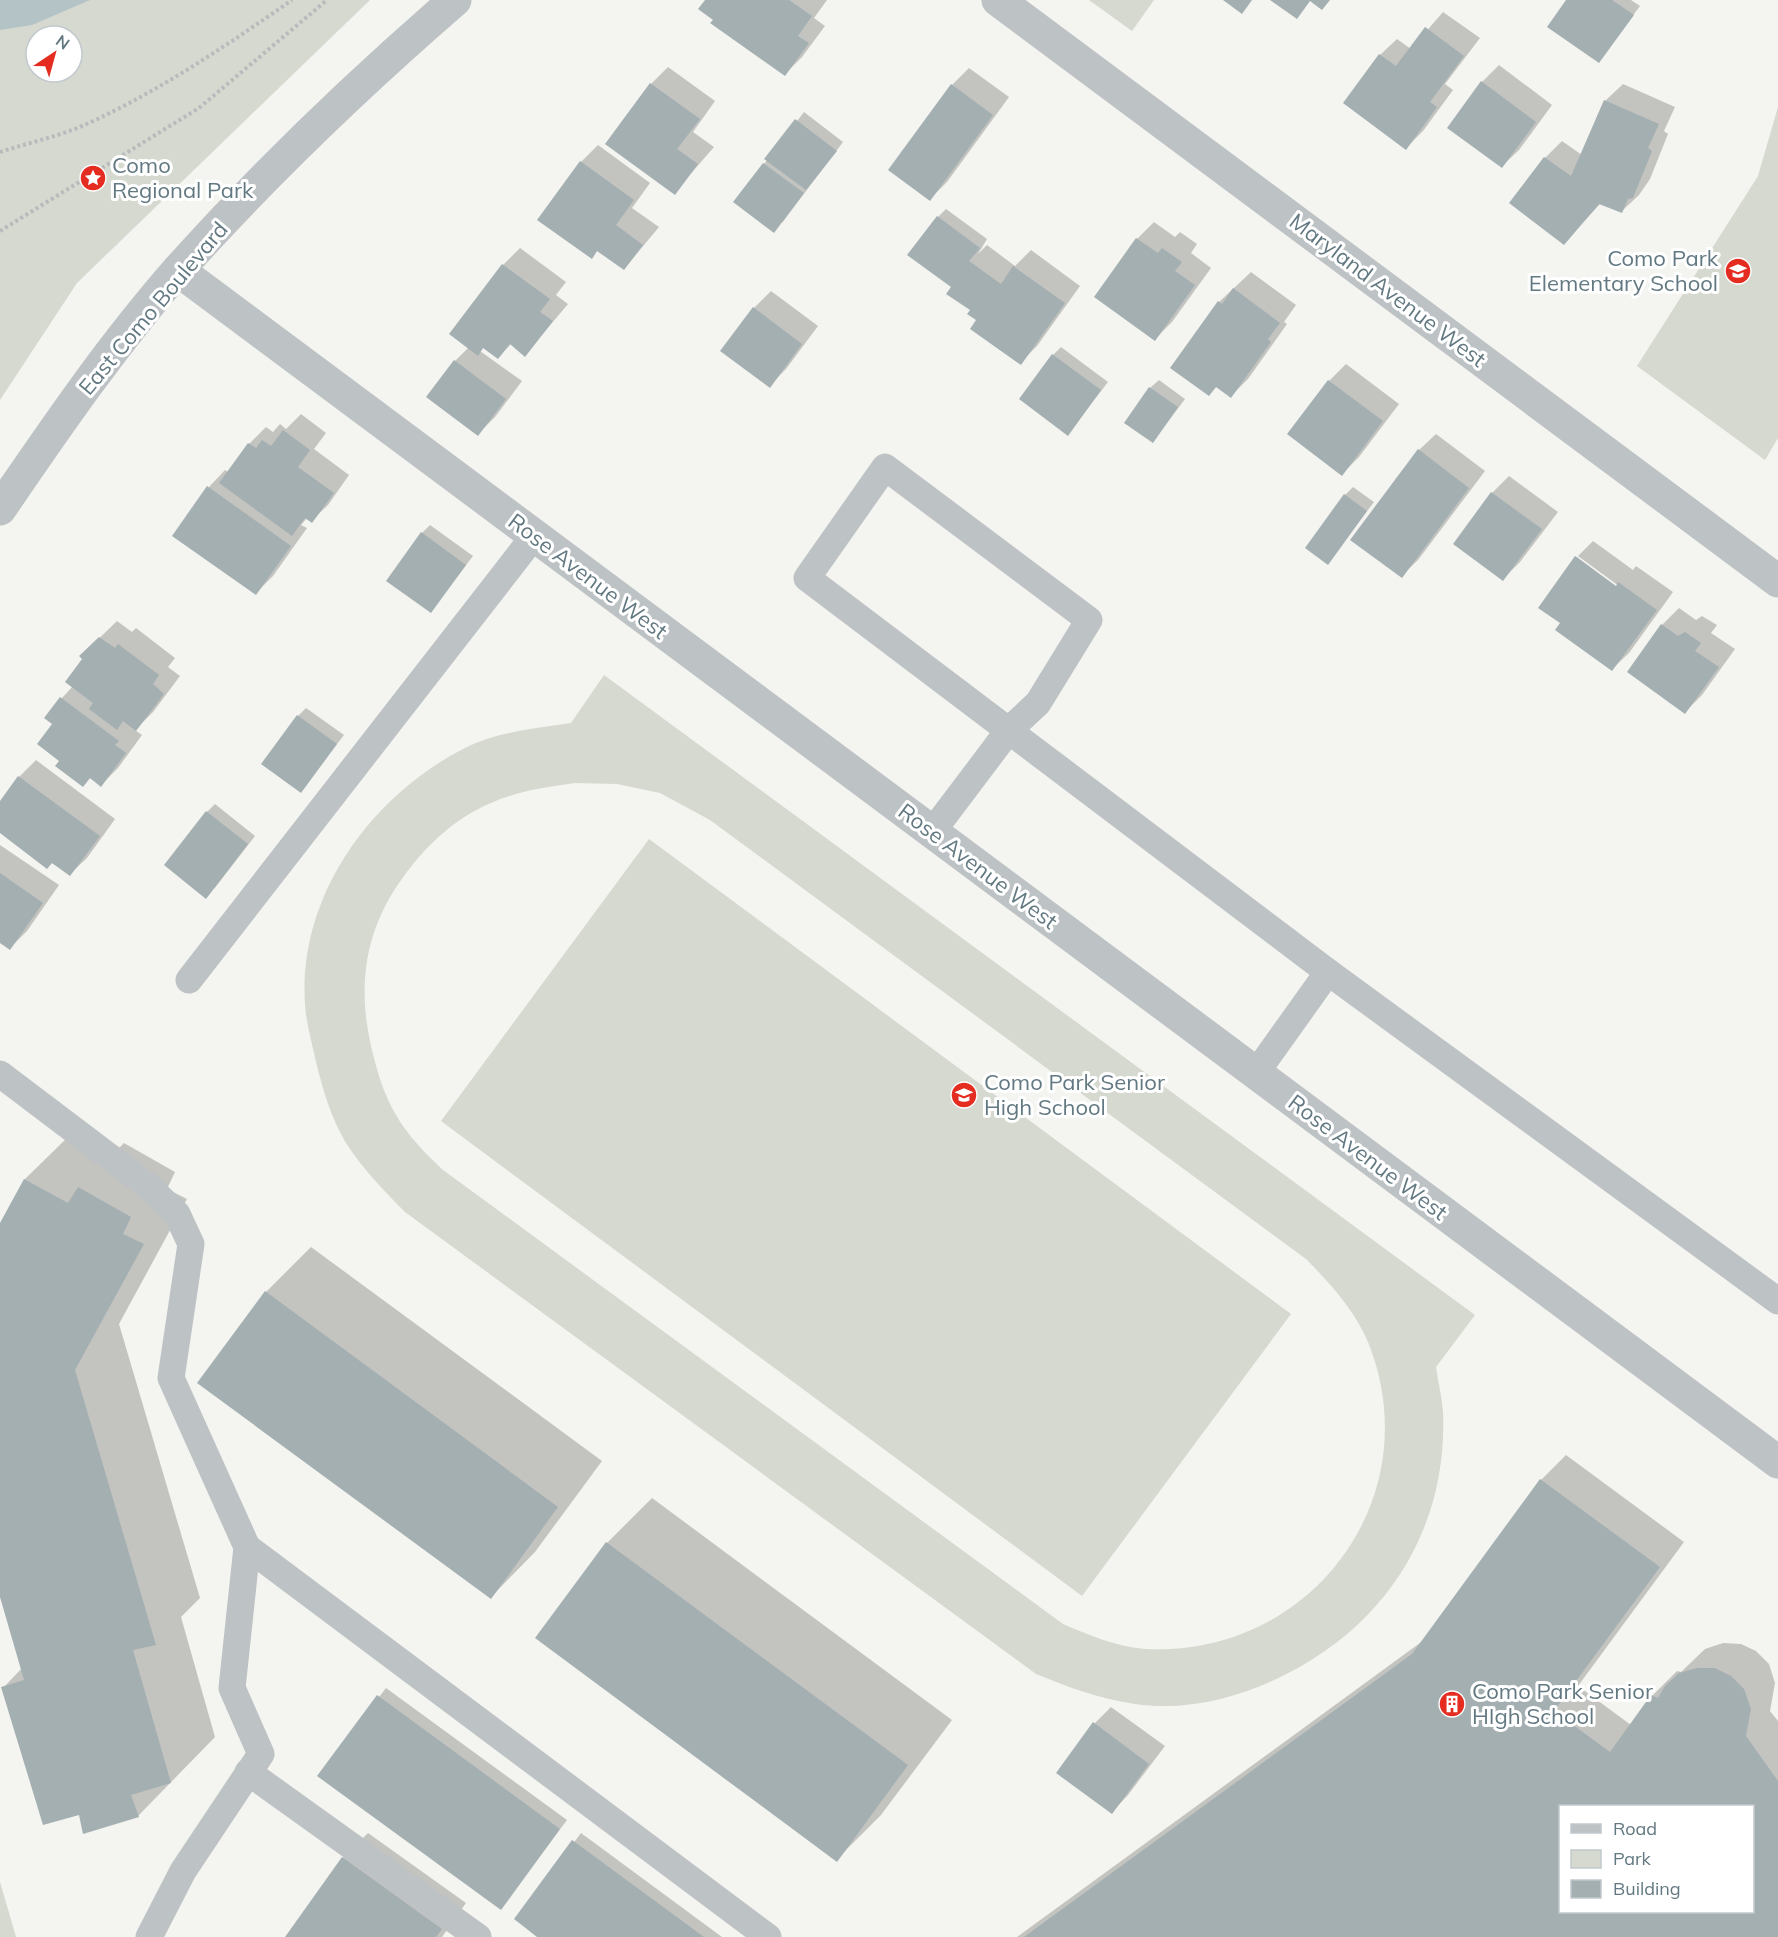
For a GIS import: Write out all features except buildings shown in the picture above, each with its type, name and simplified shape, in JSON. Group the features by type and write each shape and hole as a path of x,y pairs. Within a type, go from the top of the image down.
{"street":[{"name":"East Como Boulevard","path":"0,509 54,430 178,270 304,138 384,62 455,0"},
{"name":"Maryland Avenue West","path":"998,0 1778,581"},
{"name":"Rose Avenue West","path":"178,270 1778,1462"}],"lane":[{"path":"932,832 1009,730 1038,704 1089,620 885,467 807,578 1009,730 1328,972 1778,1301"},
{"path":"189,980 534,536"},
{"path":"1256,1073 1328,972"},
{"path":"0,1074 148,1186 177,1214 191,1244 171,1378 247,1547 768,1937"},
{"path":"149,1937 183,1871 261,1754 232,1688 247,1547"},
{"path":"248,1772 478,1937"}],"path":[{"path":"0,152 75,129 144,93 226,45 292,0"},
{"path":"0,231 199,108 327,0"}],"green space":[{"name":"Como Regional Park","path":"0,0 370,0 77,283 0,400"},
{"path":"1089,0 1154,0 1132,31"},
{"name":"Como Park Elementary School","path":"1778,107 1778,438 1765,460 1637,366 1758,176"},
{"path":"604,675 1475,1315 1436,1367 1443,1412 1442,1457 1434,1499 1420,1538 1400,1574 1375,1607 1345,1635 1311,1660 1272,1681 1239,1694 1187,1705 1152,1706 1122,1702 1084,1692 1036,1674 405,1212 366,1170 346,1143 332,1114 316,1062 305,1004 306,964 314,925 328,887 348,853 372,821 400,792 431,768 465,748 490,738 517,731 571,723","holes":["575,783 617,784 660,793 710,820 1306,1259 1333,1288 1349,1308 1368,1342 1383,1400 1383,1457 1369,1510 1342,1557 1305,1597 1258,1627 1205,1645 1135,1648 1103,1640 1063,1624 443,1170 411,1137 391,1107 381,1082 371,1046 365,998 365,974 369,952 375,930 395,888 418,858 437,839 457,822 479,808 511,795 543,788"]},
{"path":"649,839 1291,1314 1082,1596 441,1121"},
{"path":"0,1882 16,1937 0,1937"}],"shaded area":[{"path":"0,0 90,0 34,24 0,30"}],"place":[{"name":"Como Regional Park","path":"93,178"},
{"name":"Como Park Elementary School","path":"1738,271"},
{"name":"Como Park Senior High School","path":"964,1095"},
{"name":"Como Park Senior HIgh School","path":"1452,1704"}]}
